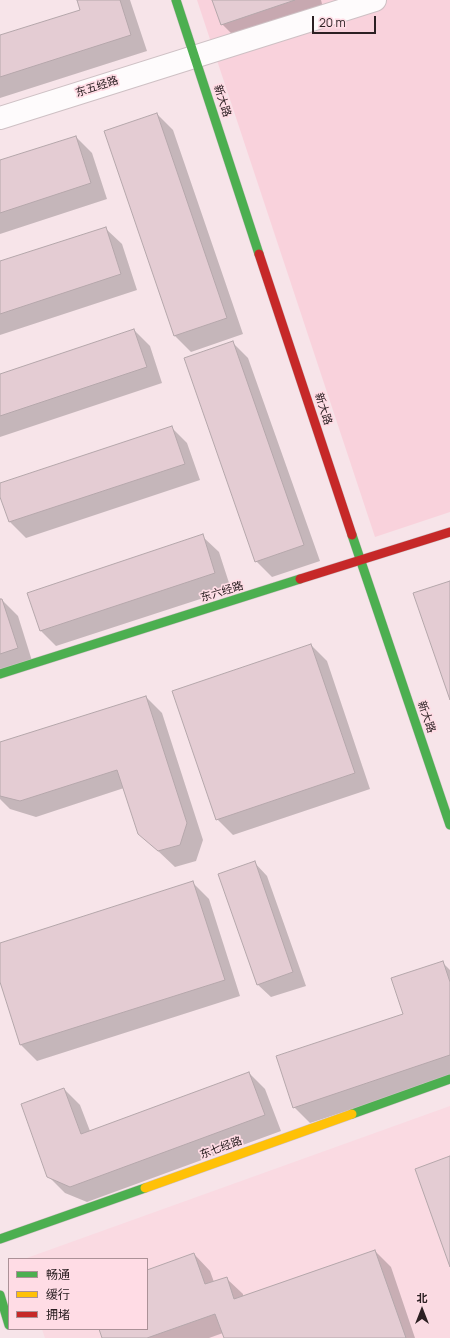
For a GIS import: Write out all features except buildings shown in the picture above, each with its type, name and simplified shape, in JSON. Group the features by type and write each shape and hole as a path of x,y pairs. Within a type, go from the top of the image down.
{"street":[{"name":"新大路","path":"176,0 360,561 450,825"},
{"name":"东五经路","path":"0,118 375,0"},
{"name":"东六经路","path":"0,674 450,532"},
{"name":"东七经路","path":"0,1238 450,1079"},
{"path":"0,1295 8,1322"}],"shaded area":[{"path":"197,0 450,0 450,512 375,537"},
{"path":"450,1106 450,1338 45,1338 42,1330 148,1330 148,1258 27,1258"}],"traffic: fast":[{"path":"176,0 259,254"},
{"path":"352,535 450,825"},
{"path":"0,674 300,579"},
{"path":"352,1114 450,1079"},
{"path":"0,1239 145,1188"},
{"path":"0,1295 8,1322"}],"traffic: slow":[{"path":"145,1188 352,1114"}],"traffic: jam":[{"path":"259,254 352,535"},
{"path":"300,579 450,532"}]}
